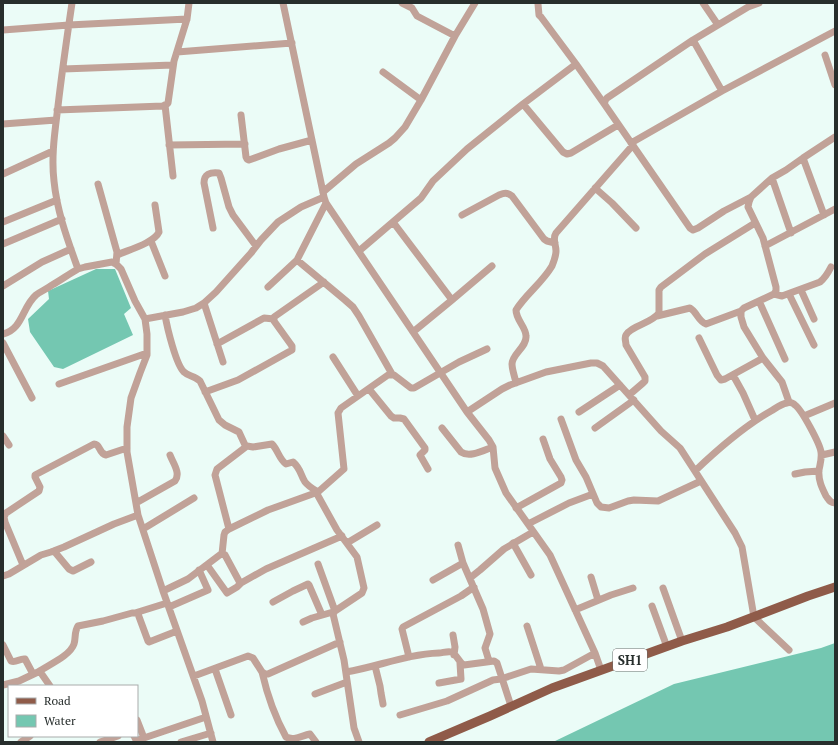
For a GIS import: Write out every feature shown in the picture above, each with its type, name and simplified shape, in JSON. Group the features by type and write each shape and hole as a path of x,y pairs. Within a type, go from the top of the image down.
{"main road":[{"name":"SH1","path":"429,742 552,688 667,646 721,629 835,587"}],"street":[{"path":"72,3 57,110 53,151 53,176 62,219 78,269"},
{"path":"173,176 165,105 168,102 174,65 187,20 190,3"},
{"path":"283,3 324,198 467,412 489,440 493,448 495,468 506,493 550,556 595,653 600,670"},
{"path":"402,3 412,8 417,16 455,36"},
{"path":"268,287 297,260 324,198 356,164 382,148 395,138 405,127 474,3"},
{"path":"539,3 539,15 576,64 690,228 693,230 698,228 724,211 752,197"},
{"path":"703,3 718,25"},
{"path":"605,105 605,100 607,98 693,40 748,7 759,3"},
{"path":"3,30 69,24 187,20"},
{"path":"516,383 512,364 513,359 526,341 526,336 516,310 542,280 551,266 556,255 554,238 556,233 632,144 722,91 835,31"},
{"path":"693,40 722,91"},
{"path":"177,52 292,43"},
{"path":"825,55 832,69 835,85"},
{"path":"359,251 420,198 433,182 467,149 576,64"},
{"path":"63,69 174,65"},
{"path":"383,72 421,100"},
{"path":"523,104 563,152 567,154 572,153 618,125"},
{"path":"57,110 165,105"},
{"path":"241,115 246,157 249,160 282,148 312,140"},
{"path":"3,124 56,120"},
{"path":"774,294 776,287 765,246 748,207 749,202 752,197 772,178 835,137"},
{"path":"169,145 245,144"},
{"path":"3,174 53,151"},
{"path":"803,158 824,215"},
{"path":"212,228 204,178 207,175 219,173 229,207 233,215 256,246"},
{"path":"772,178 791,233"},
{"path":"98,184 117,252 116,264"},
{"path":"595,188 636,228"},
{"path":"462,215 505,193 512,196 544,239 555,243"},
{"path":"145,319 183,312 196,308 204,303 220,288 270,229 278,222 302,207 324,198"},
{"path":"3,222 57,200"},
{"path":"117,255 155,238 158,232 155,205"},
{"path":"765,246 835,209"},
{"path":"3,244 62,219"},
{"path":"393,222 452,300"},
{"path":"657,316 659,313 658,293 661,287 705,254 755,223"},
{"path":"151,241 165,276"},
{"path":"3,286 42,262 71,249"},
{"path":"297,260 352,307 359,316 392,374 412,388 459,362 487,349"},
{"path":"3,334 15,328 29,303 37,294 78,269 85,266 112,262 120,269 145,319 147,334 147,353 131,398 127,427 127,448 138,514 163,591 194,676 212,742"},
{"path":"413,332 492,266"},
{"path":"595,428 631,398 645,381 645,377 626,345 626,335 630,331 657,316 690,308 702,322 706,324 741,311 744,308 774,294 782,296 820,282 828,273 831,266"},
{"path":"274,319 277,314 324,282"},
{"path":"800,290 814,319"},
{"path":"789,294 814,345"},
{"path":"759,301 785,359"},
{"path":"204,303 223,362"},
{"path":"741,311 744,327 763,358 782,382 789,402"},
{"path":"165,315 181,369 186,374 200,381 219,420 225,425 239,432 245,445 247,446 253,447 272,444 282,461 286,464 292,462 297,466 308,486 318,492"},
{"path":"217,344 264,318 274,319"},
{"path":"205,392 238,380 292,350 292,346 274,319"},
{"path":"699,338 717,375 721,380 763,358"},
{"path":"3,343 32,398"},
{"path":"59,384 147,353"},
{"path":"333,357 358,396"},
{"path":"467,412 502,389 546,372 591,363 597,363 602,366 661,431 680,448 735,533 742,547 754,617 789,650"},
{"path":"163,591 188,579 222,554 224,535 226,531 268,510 318,492 344,468 338,414 341,408 386,376 392,374"},
{"path":"733,375 755,420"},
{"path":"579,412 620,385"},
{"path":"369,388 391,416 394,418 404,419 416,435 425,448 420,455 428,469"},
{"path":"695,471 713,454 755,420 789,402 795,404 804,416 818,443 822,454 819,471 820,484 829,501 835,503"},
{"path":"804,416 835,403"},
{"path":"561,419 576,460 586,477 597,503 601,507 609,508 634,500 658,501 701,481"},
{"path":"442,428 464,454 470,454 493,448"},
{"path":"3,436 9,445"},
{"path":"516,508 561,483 561,477 550,459 543,439"},
{"path":"23,565 4,517 6,513 39,491 40,486 35,475 94,444 98,445 102,453 106,455 127,448"},
{"path":"229,529 215,473 217,468 247,446"},
{"path":"822,454 835,452"},
{"path":"136,503 175,481 178,472 170,455"},
{"path":"795,474 819,471"},
{"path":"303,622 334,611 363,591 356,558 317,497 316,494 318,492"},
{"path":"528,524 569,503 593,494"},
{"path":"143,529 194,498"},
{"path":"3,576 41,555 76,542 138,514"},
{"path":"347,543 377,525"},
{"path":"470,578 504,549 533,532"},
{"path":"207,565 226,593 266,569 342,536"},
{"path":"514,543 531,575"},
{"path":"458,545 463,563 482,604 490,634 485,648 489,661"},
{"path":"54,551 69,569 73,571 91,562"},
{"path":"222,554 225,555 239,581 242,583"},
{"path":"433,580 463,563"},
{"path":"318,564 334,611 346,672 354,728 359,742"},
{"path":"3,685 19,681 62,657 72,649 78,626 168,605 208,590 199,570"},
{"path":"591,577 598,600"},
{"path":"274,602 308,584 322,615"},
{"path":"409,657 402,629 403,627 474,587"},
{"path":"575,610 611,595 633,588"},
{"path":"663,588 682,641"},
{"path":"652,606 667,646"},
{"path":"135,613 138,614 149,642 177,631"},
{"path":"527,626 541,669"},
{"path":"453,635 455,647 454,654"},
{"path":"262,672 268,674 340,642"},
{"path":"3,645 11,661 14,662 25,659 35,673"},
{"path":"346,672 426,653 450,652 454,654 460,663 461,679 439,683"},
{"path":"400,715 447,701 493,680 528,670 541,669 561,671 595,653"},
{"path":"194,676 248,656 253,658 262,672 266,689 275,714 287,738 291,740 310,734 316,742"},
{"path":"460,663 464,665 494,660 497,662 511,706"},
{"path":"375,666 383,704"},
{"path":"215,669 231,715"},
{"path":"35,673 41,673 49,685"},
{"path":"315,694 347,682"},
{"path":"134,737 136,740 144,738 206,716"},
{"path":"138,723 144,738"},
{"path":"181,742 210,734"},
{"path":"100,742 115,737"}],"water":[{"path":"96,269 115,269 131,308 124,314 133,335 63,369 54,367 30,332 28,319 49,299 48,291"},
{"path":"835,643 835,742 553,742 674,684 821,648"}]}
